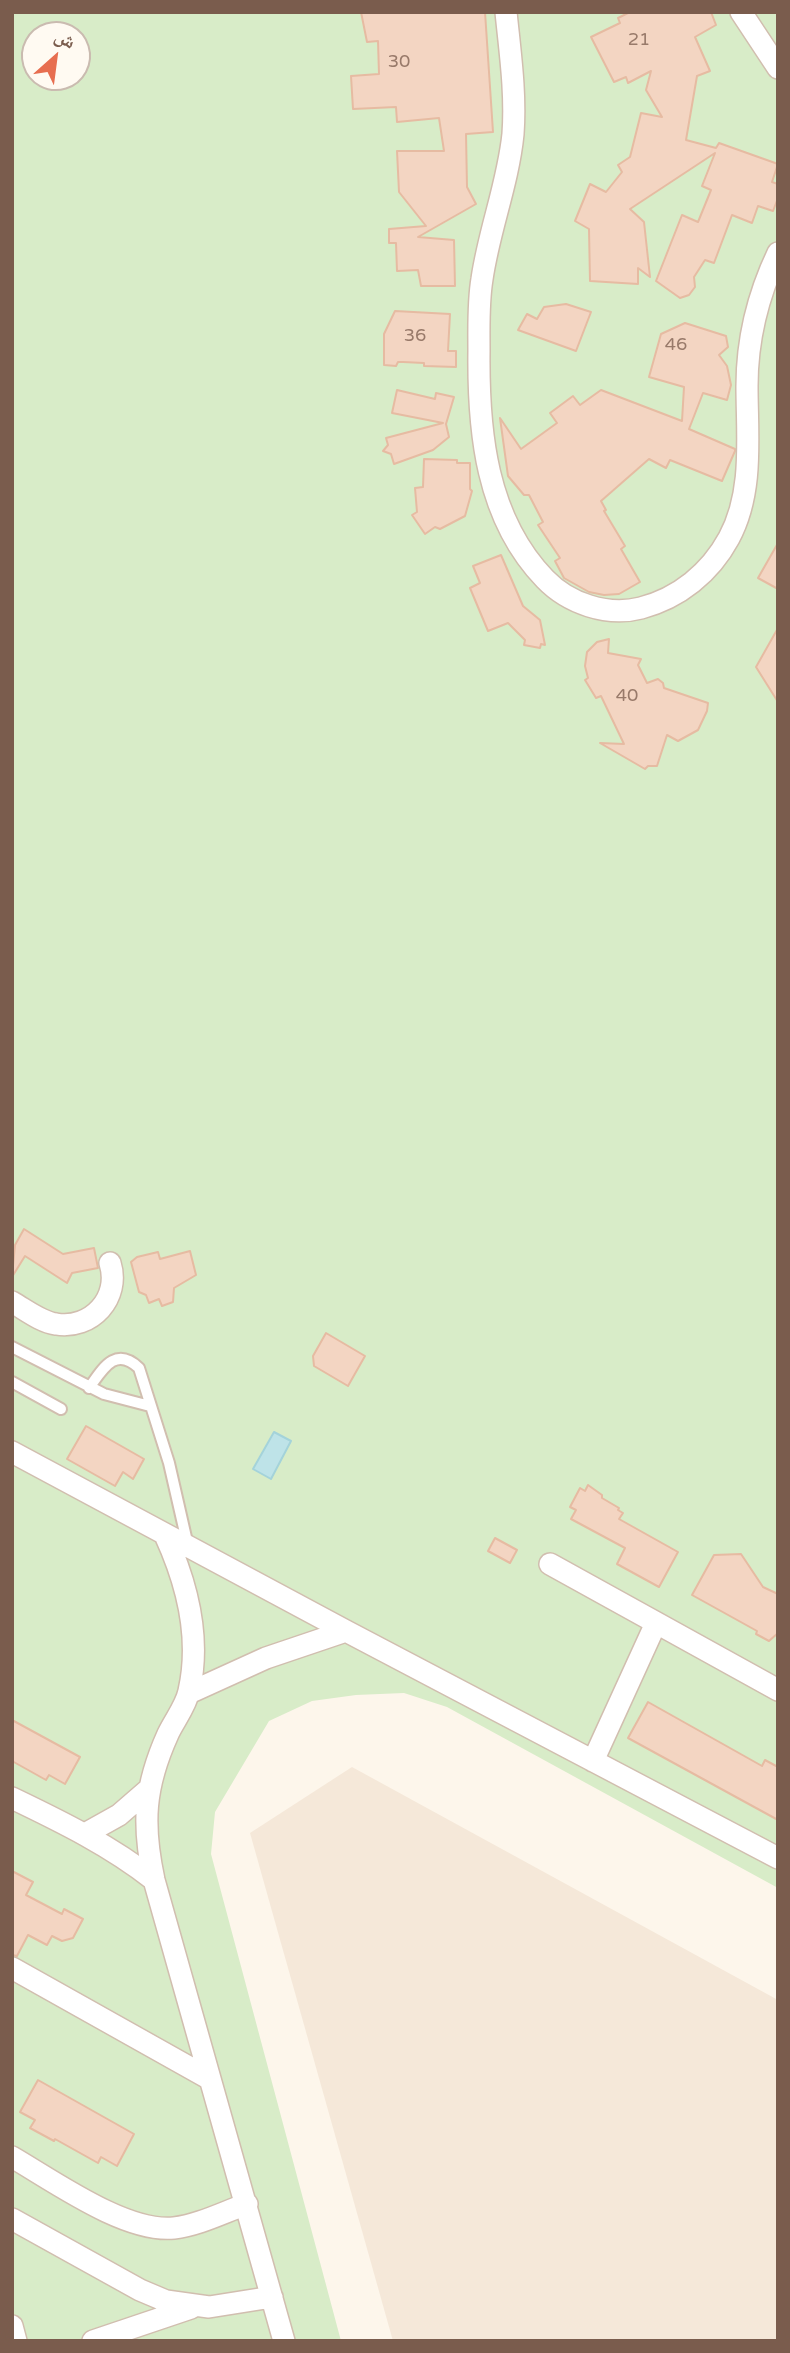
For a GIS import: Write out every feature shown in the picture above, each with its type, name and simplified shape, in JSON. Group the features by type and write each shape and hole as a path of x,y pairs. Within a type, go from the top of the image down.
{"street":[{"path":"506,12 514,116 506,178 481,281 480,416 488,470 510,531 533,567 554,588 579,603 607,610 636,609 665,601 689,586 713,562 729,538 743,501 748,453 747,385 752,325 764,285 778,253"},
{"path":"747,15 778,68"},
{"path":"12,1303 53,1324 70,1325 85,1321 99,1312 108,1298 113,1278 110,1263"},
{"path":"12,1452 778,1858"},
{"path":"166,1535 185,1586 190,1612 192,1667 189,1693 164,1744 149,1789 146,1829 154,1880 284,2341"},
{"path":"550,1564 778,1690"},
{"path":"593,1761 656,1623"},
{"path":"189,1693 266,1658 346,1631"},
{"path":"85,1834 120,1815 149,1789"},
{"path":"12,1798 85,1834 154,1880"},
{"path":"12,1968 209,2079"},
{"path":"12,2157 111,2213 142,2226 176,2228 247,2204"},
{"path":"12,2219 152,2296 194,2307"},
{"path":"93,2341 194,2307 272,2297"},
{"path":"12,2326 16,2341"}],"lane":[{"path":"12,1347 89,1388 150,1406"},
{"path":"89,1388 109,1362 128,1360 139,1368 169,1463 188,1546"},
{"path":"12,1382 61,1409"}],"shaded area":[{"path":"352,1767 778,2000 778,2341 393,2341 250,1833"}],"green space":[{"path":"12,12 778,12 778,1888 447,1707 404,1693 356,1695 312,1701 269,1721 215,1812 211,1854 341,2341 12,2341"}],"water":[{"path":"274,1432 291,1441 271,1479 253,1469"}],"building":[{"path":"361,12 485,12 493,132 466,134 467,187 476,204 418,237 454,240 455,286 421,286 418,270 397,271 396,243 389,243 389,229 426,226 399,192 397,151 444,151 439,118 397,122 396,107 353,109 351,76 379,74 378,41 367,42"},
{"path":"630,12 711,12 716,25 695,37 710,71 697,76 686,140 716,148 719,143 778,164 772,182 778,184 778,198 773,211 758,206 752,223 732,215 714,263 705,260 694,277 695,287 689,295 680,298 656,281 682,215 698,222 711,190 702,186 715,153 630,209 644,222 650,277 638,268 638,284 590,281 589,229 575,221 590,184 606,192 622,172 618,165 630,157 641,113 662,117 646,90 651,71 628,83 626,77 614,82 591,37 620,23 618,18"},
{"path":"566,304 591,312 576,351 518,330 527,314 537,319 544,307"},
{"path":"395,311 450,314 448,351 456,351 456,367 403,362 398,362 396,366 384,365 384,334"},
{"path":"685,323 726,336 728,347 719,355 727,366 731,385 727,400 703,393 689,429 735,451 722,481 670,460 666,468 649,459 601,501 625,546 621,549 640,582 619,594 589,592 564,578 555,561 560,558 538,525 543,522 529,495 524,495 508,476 500,418 521,449 557,423 550,413 573,396 580,405 601,390 682,421 684,387 649,377 661,334"},
{"path":"397,390 435,399 436,393 454,397 446,424 449,437 433,450 394,464 391,454 383,451 388,445 386,438 443,423 392,413"},
{"path":"424,459 470,463 472,491 465,516 440,529 435,527 425,534 412,515 417,512 415,488 423,487"},
{"path":"778,543 778,589 758,578"},
{"path":"501,555 523,606 540,620 545,645 541,644 540,648 524,645 525,640 508,623 488,631 470,588 480,583 473,566"},
{"path":"778,628 778,702 756,667"},
{"path":"609,639 608,653 641,659 638,665 647,683 658,679 664,688 708,703 698,730 678,741 667,735 657,766 648,766 645,769 600,743 624,744 601,696 596,698 585,680 588,678 585,666 587,652 597,642"},
{"path":"24,1229 63,1254 94,1248 98,1268 72,1273 67,1283 25,1256 12,1277 15,1245"},
{"path":"190,1251 196,1275 174,1288 173,1302 162,1306 159,1299 149,1303 146,1295 139,1292 131,1262 137,1257 158,1252 160,1259"},
{"path":"326,1333 365,1356 348,1386 314,1366 313,1356"},
{"path":"86,1426 144,1459 133,1479 123,1472 115,1486 67,1459"},
{"path":"588,1485 619,1508 623,1513 619,1519 678,1552 659,1587 617,1564 625,1548 571,1519 576,1510 570,1507 580,1488 585,1491"},
{"path":"495,1538 517,1550 510,1563 488,1551"},
{"path":"741,1554 763,1587 778,1594 778,1633 769,1641 756,1634 757,1631 692,1595 714,1555"},
{"path":"648,1702 762,1766 765,1760 778,1767 778,1820 628,1738"},
{"path":"12,1720 80,1757 65,1784 49,1775 46,1780 12,1761"},
{"path":"12,1871 33,1882 26,1895 62,1914 64,1909 83,1919 73,1938 62,1941 52,1936 47,1945 28,1935 17,1956 12,1955"},
{"path":"38,2080 134,2134 117,2166 101,2157 98,2163 30,2128 35,2120 20,2112"}]}
